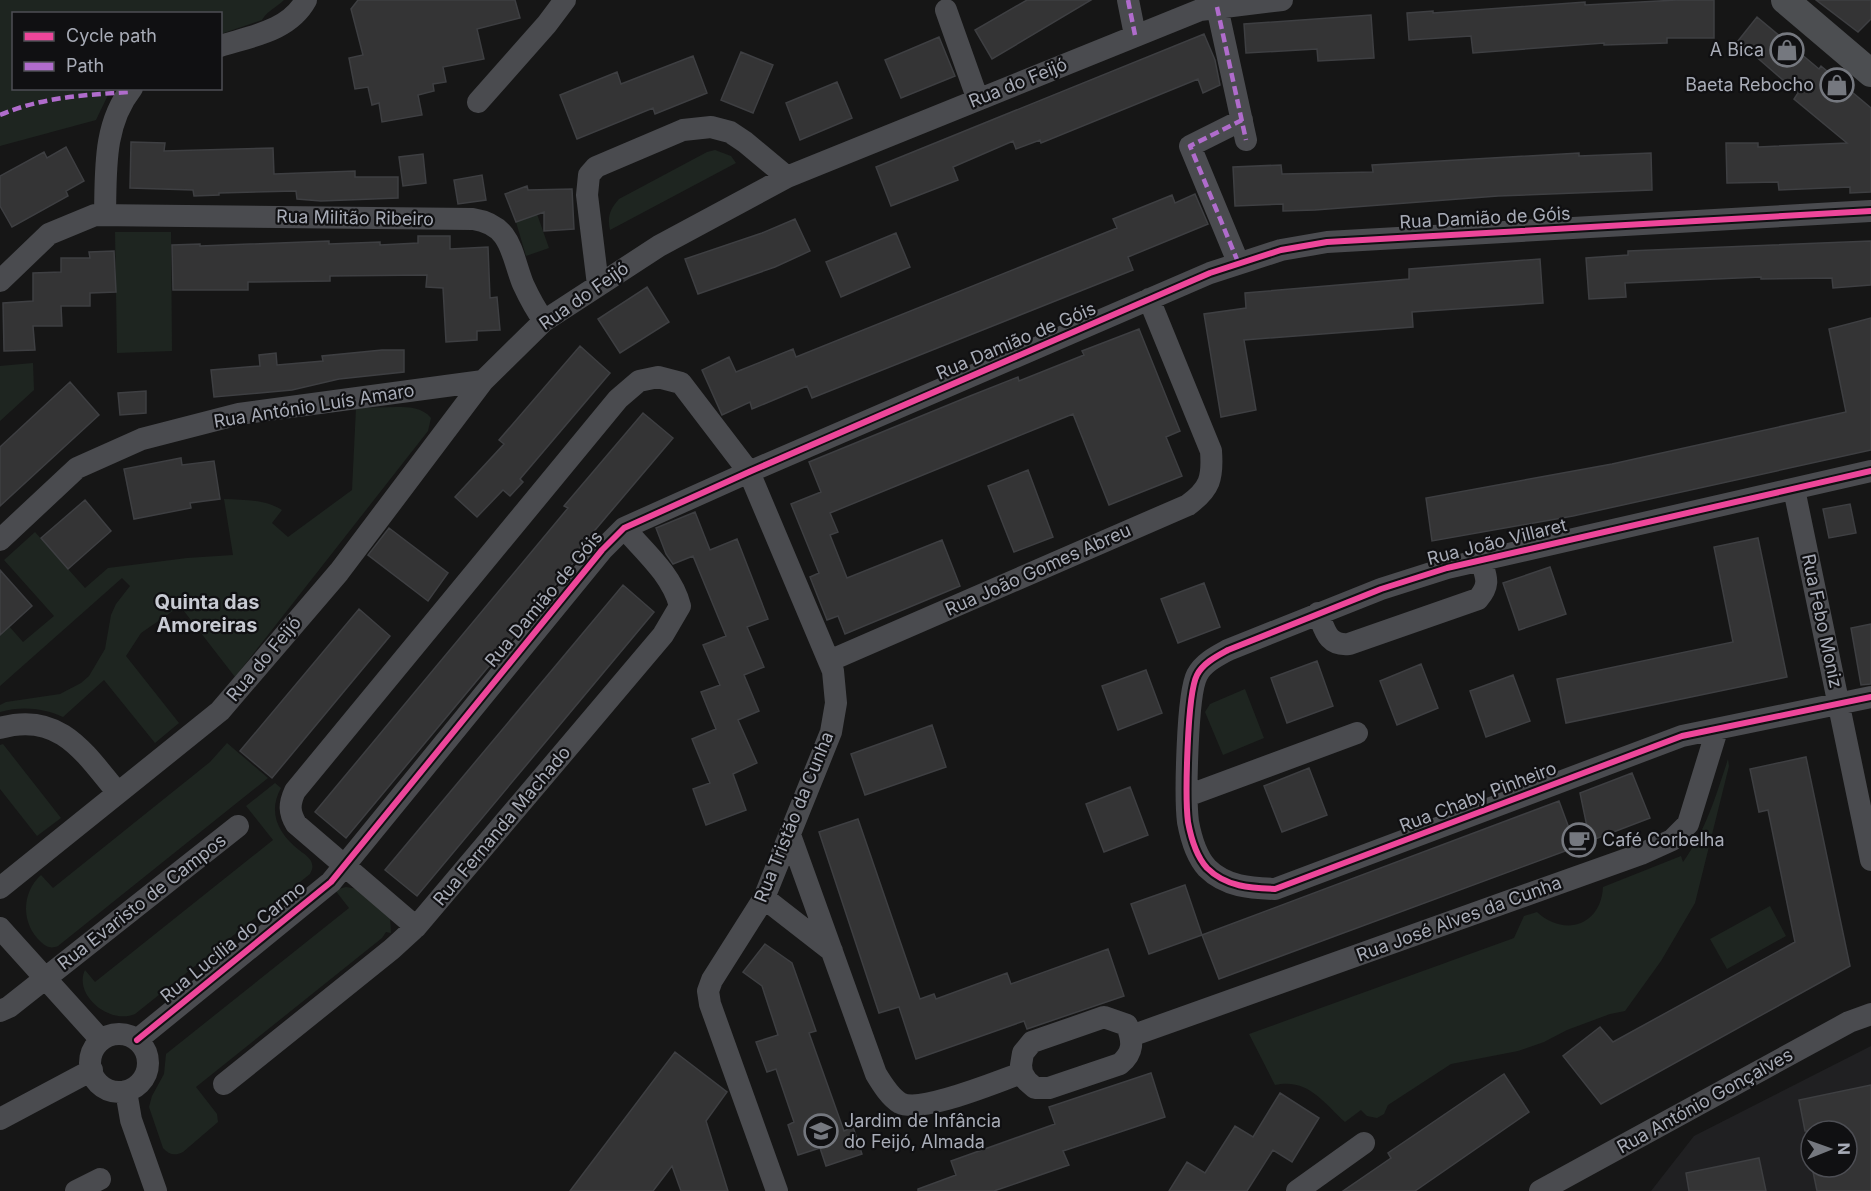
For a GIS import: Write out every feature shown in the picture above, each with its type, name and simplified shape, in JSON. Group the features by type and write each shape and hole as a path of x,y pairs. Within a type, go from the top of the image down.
{"main road":[{"path":"1792,4 1871,72"}],"street":[{"path":"222,45 281,26 295,15 306,0"},
{"path":"478,102 547,24 565,0"},
{"path":"1128,0 1135,34"},
{"name":"Rua do Feijó","path":"0,888 220,711 339,572 483,381 544,321 659,246 787,177 1135,34 1200,10 1282,0"},
{"path":"1217,7 1244,130 1190,146 1238,262"},
{"path":"946,10 978,100"},
{"path":"105,215 107,154 110,136 114,120 131,90"},
{"path":"598,285 587,195 589,175 596,167 683,130 711,127 730,132 746,142 787,177"},
{"name":"Rua Damião de Góis","path":"346,866 602,550 624,528 1149,299 1238,262 1281,250 1327,242 1871,211"},
{"name":"Rua Militão Ribeiro","path":"0,281 49,234 88,217 105,215 473,219 496,226 509,244 524,285 544,321"},
{"name":"Rua João Gomes Abreu","path":"829,661 1188,505 1203,494 1210,481 1211,451 1149,299"},
{"name":"Rua Tristão da Cunha","path":"346,866 296,824 290,814 290,802 295,791 618,399 639,381 658,377 681,383 749,472 833,671 836,703 831,732 764,898 708,991 710,1004 777,1191"},
{"name":"Rua António Luís Amaro","path":"0,540 77,468 142,439 239,414 483,381"},
{"name":"Rua João Villaret","path":"1187,796 1191,696 1197,675 1211,660 1228,650 1380,589 1481,560 1871,471"},
{"name":"Rua Febo Moniz","path":"1794,489 1871,860"},
{"name":"Rua Fernanda Machado","path":"224,1084 392,950 416,927 663,634 680,606 676,591 664,573 624,528"},
{"path":"1318,613 1332,641 1339,645 1349,644 1478,599 1484,592 1488,581 1481,560"},
{"name":"Rua Chaby Pinheiro","path":"1187,796 1189,823 1196,852 1208,868 1226,882 1250,888 1275,889 1682,736 1871,697"},
{"path":"0,728 12,724 39,725 65,735 84,752 117,792"},
{"name":"Rua José Alves da Cunha","path":"1131,1036 1641,854 1672,840 1688,824 1718,730"},
{"path":"1187,796 1357,733"},
{"name":"Rua Evaristo de Campos","path":"0,1011 9,1007 238,826"},
{"path":"790,835 876,1074 883,1086 900,1103 916,1106 932,1104 1022,1073"},
{"path":"346,866 416,927"},
{"name":"Rua Lucília do Carmo","path":"137,1040 331,882 346,866"},
{"path":"764,898 832,951"},
{"path":"0,928 101,1040"},
{"name":"Rua António Gonçalves","path":"1540,1191 1849,1022 1871,1014"},
{"path":"1104,1017 1127,1025 1133,1043 1128,1058 1120,1064 1049,1089 1035,1088 1027,1082 1022,1073 1023,1053 1032,1042 1104,1017"},
{"path":"112,1034 132,1036 137,1040 147,1055 148,1068 142,1080 126,1091 114,1091 102,1086 92,1070 93,1050 101,1040 112,1034"},
{"path":"0,1119 92,1070"},
{"path":"126,1091 131,1120 156,1191"},
{"path":"1297,1191 1364,1143"},
{"path":"76,1191 100,1179"}],"shaded area":[{"path":"0,0 284,0 262,20 222,34 222,12 12,12 12,90 112,90 96,120 0,146"},
{"path":"715,150 731,156 736,163 610,230 610,213 619,199 707,152"},
{"path":"537,214 549,248 526,256 516,222"},
{"path":"115,232 171,232 172,351 117,353"},
{"path":"33,363 34,390 0,421 0,366"},
{"path":"356,408 415,408 431,418 428,431 235,677 180,606 141,633 126,656 179,723 155,743 104,680 63,717 32,709 0,712 0,705 6,702 60,694 89,676 105,649 111,615 116,604 130,586 122,578 0,686 0,616 23,642 54,616 4,560 35,532 85,588 108,568 233,555 224,499 261,502 282,510 272,523 288,537 352,490"},
{"path":"1245,689 1264,738 1223,755 1205,712 1210,704"},
{"path":"227,743 268,778 58,946 49,947 41,942 34,935 27,918 27,899 34,882 41,875 53,888 210,762"},
{"path":"3,744 61,818 37,836 0,789 0,745"},
{"path":"1728,759 1729,766 1695,903 1661,961 1625,1011 1610,1014 1567,1030 1544,1042 1518,1051 1451,1064 1388,1105 1384,1114 1377,1118 1367,1116 1361,1110 1345,1122 1306,1088 1287,1084 1275,1085 1249,1034 1514,938 1524,916 1537,912 1558,924 1579,924 1596,911 1603,887 1681,856 1683,862 1704,825"},
{"path":"275,783 281,788 275,806 277,822 292,844 310,860 312,870 310,874 135,1014 115,1015 96,1006 84,989 85,970 95,982 273,840 246,806"},
{"path":"346,887 357,889 390,918 391,933 386,932 382,938 196,1087 217,1114 218,1122 183,1152 175,1154 168,1152 163,1148 149,1107 152,1096 164,1074 166,1054 349,908 335,890"},
{"path":"1770,906 1786,936 1727,969 1710,939"},
{"path":"1871,1046 1871,1191 1651,1191 1694,1136"}],"building":[{"path":"358,0 515,0 520,18 477,29 484,59 443,67 446,82 433,84 434,91 418,95 422,115 382,122 379,103 372,105 368,87 355,89 349,58 363,55 351,9"},
{"path":"1027,0 1091,0 992,59 975,30"},
{"path":"1714,0 1714,38 1667,38 1667,43 1604,45 1604,43 1473,53 1471,36 1409,40 1407,13 1585,2 1585,5"},
{"path":"1816,0 1871,0 1871,19 1858,32"},
{"path":"1371,15 1374,58 1318,61 1317,49 1246,53 1244,24"},
{"path":"1757,17 1819,69 1821,66 1871,108 1871,192 1850,193 1850,187 1779,190 1778,182 1727,183 1726,143 1758,143 1758,147 1847,143 1794,99 1798,93 1738,41"},
{"path":"1204,34 1215,60 1220,85 1203,93 1198,79 1041,143 1040,140 1016,149 1013,141 953,167 958,180 891,206 876,167"},
{"path":"939,37 955,76 901,98 885,60"},
{"path":"741,52 773,65 753,113 721,100"},
{"path":"693,56 707,93 655,114 653,108 577,139 560,95 617,72 621,84"},
{"path":"837,82 852,118 800,140 786,103"},
{"path":"131,142 165,143 164,151 273,148 274,174 355,171 355,177 398,177 398,198 321,201 297,199 296,191 194,196 193,190 130,188"},
{"path":"66,147 84,181 66,191 68,196 12,227 0,206 0,176 44,152 47,158"},
{"path":"1579,153 1579,156 1651,153 1652,190 1498,196 1315,210 1283,211 1283,204 1235,206 1233,167 1281,165 1282,174 1373,172 1372,165"},
{"path":"423,154 426,183 403,186 399,157"},
{"path":"482,175 486,200 458,204 454,180"},
{"path":"527,186 528,190 572,189 574,229 544,231 544,212 516,222 505,194"},
{"path":"1195,194 1208,224 1128,257 1133,270 812,398 807,386 752,409 750,402 722,415 702,370 729,357 736,372 793,349 796,357 1117,228 1113,219 1172,195 1175,203"},
{"path":"795,219 810,251 775,267 698,294 685,259 762,233"},
{"path":"896,233 910,267 841,297 826,262"},
{"path":"418,236 450,236 450,249 488,247 490,298 497,297 500,330 477,331 477,340 446,342 443,288 426,287 427,275 330,276 330,281 248,282 248,290 173,290 172,245 329,241 329,244 380,242 380,245 418,243"},
{"path":"1871,241 1871,285 1833,288 1832,278 1761,279 1761,277 1625,283 1626,297 1589,299 1586,258 1628,255 1628,251"},
{"path":"114,251 116,292 90,293 90,306 61,306 62,326 33,326 35,350 4,351 3,303 33,301 33,273 61,272 61,258 90,258 89,252"},
{"path":"1540,259 1543,303 1412,312 1413,327 1244,340 1256,410 1221,417 1204,314 1246,308 1245,293 1409,279 1409,269"},
{"path":"647,287 669,322 620,353 598,319"},
{"path":"1871,318 1871,450 1573,516 1432,541 1426,498 1612,464 1846,412 1829,329"},
{"path":"1139,329 1180,431 1166,437 1182,476 1109,505 1073,414 1038,428 830,513 838,532 830,535 847,578 942,540 960,586 845,634 838,616 827,620 810,577 819,573 791,504 821,492 809,462 1018,377 1019,381 1084,355 1082,351"},
{"path":"580,346 610,373 520,479 523,482 510,496 503,490 477,517 455,497 504,444 499,440"},
{"path":"404,350 404,372 339,379 292,390 214,397 211,370 260,366 259,355 276,353 277,365 323,361 322,356"},
{"path":"70,382 99,415 0,506 0,447"},
{"path":"146,391 146,413 120,415 118,393"},
{"path":"643,413 673,438 579,549 582,552 346,838 315,812 568,508 564,506"},
{"path":"181,458 182,465 214,461 220,499 190,503 191,508 134,519 124,469"},
{"path":"1028,470 1053,537 1014,552 988,486"},
{"path":"85,500 111,531 68,569 41,538"},
{"path":"1850,504 1856,533 1829,538 1823,509"},
{"path":"695,512 710,550 737,539 768,619 747,627 764,667 744,675 759,711 738,720 757,763 733,774 746,810 706,825 693,789 710,783 692,739 716,729 701,692 720,685 703,645 726,636 693,556 673,564 666,554 656,528"},
{"path":"389,528 448,573 428,601 368,555"},
{"path":"1758,538 1787,677 1566,723 1557,679 1733,642 1714,547"},
{"path":"1550,567 1566,614 1519,630 1503,583"},
{"path":"0,570 32,606 0,635"},
{"path":"1204,583 1220,627 1178,643 1161,599"},
{"path":"623,585 654,612 417,896 385,870"},
{"path":"359,609 390,636 272,778 240,751"},
{"path":"1871,624 1871,684 1861,685 1851,628"},
{"path":"1317,661 1333,706 1287,723 1271,678"},
{"path":"1421,664 1438,708 1397,725 1380,681"},
{"path":"1146,670 1162,713 1118,730 1102,686"},
{"path":"1513,675 1530,721 1486,737 1470,691"},
{"path":"932,725 946,767 865,795 851,754"},
{"path":"1806,757 1850,966 1601,1104 1563,1056 1600,1027 1613,1042 1795,942 1768,810 1759,812 1750,769"},
{"path":"1309,768 1327,815 1282,832 1264,786"},
{"path":"1632,773 1650,818 1590,841 1580,793"},
{"path":"1130,787 1148,835 1104,852 1086,804"},
{"path":"1559,801 1576,847 1219,979 1202,935"},
{"path":"858,819 920,999 934,994 936,999 1007,973 1011,984 1108,949 1124,996 1027,1029 1024,1021 916,1059 899,1007 879,1013 819,832"},
{"path":"1185,885 1202,935 1149,954 1131,904"},
{"path":"765,944 792,963 816,1031 809,1033 844,1131 853,1127 862,1154 826,1166 820,1148 798,1155 788,1125 794,1122 776,1069 767,1072 756,1042 778,1035 762,986 743,972"},
{"path":"675,1052 727,1092 706,1121 728,1191 681,1191 672,1166 653,1191 570,1191"},
{"path":"1151,1073 1165,1117 1063,1151 1069,1165 994,1191 918,1191 918,1189 956,1175 951,1161 1055,1124 1049,1107"},
{"path":"1504,1074 1529,1112 1415,1191 1343,1191 1391,1158 1388,1153"},
{"path":"1871,1085 1871,1191 1817,1191 1814,1179 1859,1179 1859,1119 1803,1119 1799,1100"},
{"path":"1280,1093 1319,1118 1292,1162 1273,1150 1247,1191 1169,1191 1187,1162 1205,1173 1235,1126 1253,1137"},
{"path":"1759,1158 1766,1191 1689,1191 1686,1173"}],"marked path":[{"path":"1128,0 1135,35"},
{"path":"1217,7 1246,140"},
{"path":"0,115 48,101 129,92"},
{"path":"1238,262 1190,146 1242,120"}],"cycle path":[{"path":"137,1040 331,882 602,550 624,528 1210,273 1281,250 1327,242 1871,211"},
{"path":"1871,471 1447,568 1381,589 1228,650 1203,667 1197,675 1194,686 1188,747 1188,822 1197,852 1203,863 1214,874 1239,885 1275,889 1682,736 1871,697"}],"place":[{"name":"A Bica","path":"1787,50"},
{"name":"Baeta Rebocho","path":"1837,85"},
{"name":"Café Corbelha","path":"1579,840"},
{"name":"Jardim de Infância do Feijó, Almada","path":"821,1131"}],"district":[{"name":"Quinta das Amoreiras","path":"207,614"}]}
